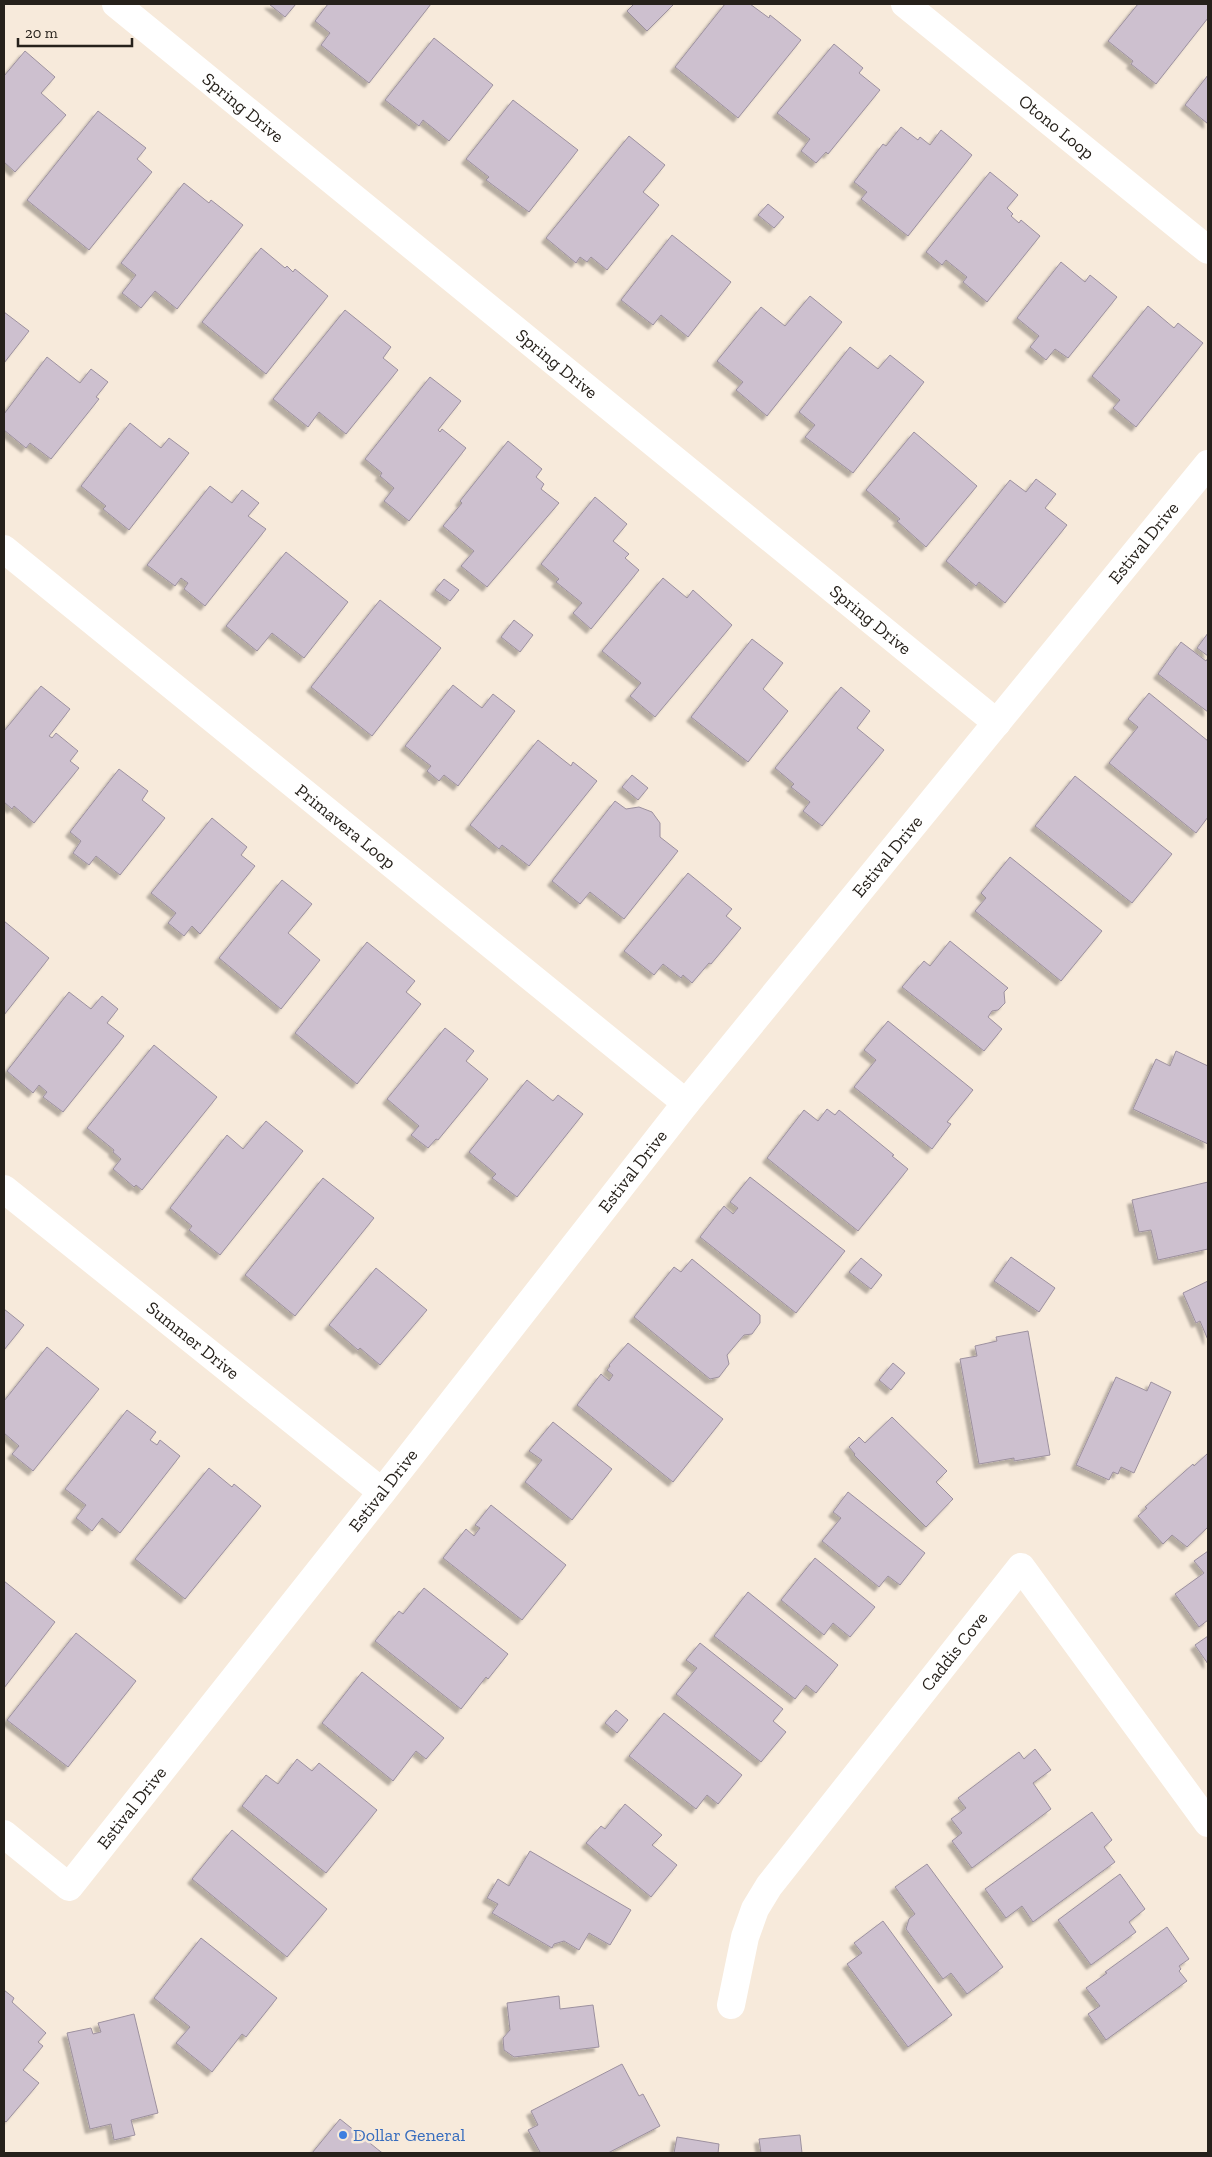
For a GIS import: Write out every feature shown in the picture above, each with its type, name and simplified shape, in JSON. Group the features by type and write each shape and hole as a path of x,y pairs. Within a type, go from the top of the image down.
{"street":[{"name":"Spring Drive","path":"116,4 997,723"},
{"name":"Otono Loop","path":"905,4 1208,250"},
{"name":"Estival Drive","path":"4,1834 69,1887 686,1104 1208,464"},
{"name":"Primavera Loop","path":"4,549 686,1104"},
{"name":"Summer Drive","path":"4,1189 382,1492"},
{"name":"Caddis Cove","path":"731,2005 745,1937 754,1909 769,1886 1021,1567 1208,1824"}],"building":[{"path":"269,4 296,4 285,17"},
{"path":"328,4 431,4 369,83 321,45 330,33 315,21"},
{"path":"634,4 674,4 647,31 627,11"},
{"path":"725,4 750,4 769,18 770,15 801,40 738,118 675,67"},
{"path":"1138,4 1208,4 1208,18 1156,84 1131,64 1133,61 1108,41"},
{"path":"434,38 493,85 449,141 423,120 419,126 385,100"},
{"path":"834,44 863,68 859,73 880,90 828,154 826,152 816,163 801,151 810,139 777,113"},
{"path":"25,51 55,77 41,93 66,115 15,172 4,162 4,76"},
{"path":"1208,75 1208,124 1185,105"},
{"path":"513,100 578,150 529,212 486,180 489,177 466,159"},
{"path":"98,111 146,148 137,159 152,172 89,250 27,200"},
{"path":"901,127 918,140 920,137 930,145 941,130 972,155 908,236 861,199 867,192 854,182 883,144 886,146"},
{"path":"629,136 665,165 643,192 659,205 607,270 591,257 587,262 580,257 576,263 546,238"},
{"path":"990,172 1018,195 1007,208 1013,214 1011,216 1019,223 1021,220 1040,236 987,302 963,282 967,277 946,260 942,265 926,252"},
{"path":"184,183 209,203 211,200 243,225 177,309 155,291 141,308 122,293 136,275 121,263"},
{"path":"768,204 784,217 774,228 758,215"},
{"path":"672,235 731,282 688,337 661,315 653,325 621,300"},
{"path":"261,248 285,268 287,266 293,272 295,269 328,296 266,374 202,322"},
{"path":"1061,262 1085,282 1090,275 1117,297 1068,358 1055,349 1046,360 1030,347 1039,336 1017,318"},
{"path":"810,296 842,322 767,416 736,390 743,382 717,361 761,307 785,326"},
{"path":"1148,306 1174,328 1178,323 1203,343 1136,427 1113,408 1120,400 1092,376"},
{"path":"345,310 391,347 383,358 398,370 346,434 319,412 308,427 273,399"},
{"path":"4,312 29,331 4,363"},
{"path":"850,347 878,369 890,355 924,382 853,473 805,437 815,425 799,412"},
{"path":"47,357 80,383 91,369 108,382 96,397 99,399 51,459 30,443 26,448 4,430 4,414"},
{"path":"430,377 461,401 438,430 440,432 442,429 466,448 409,521 384,501 394,488 380,476 382,473 365,459"},
{"path":"130,423 161,448 169,438 189,453 129,530 103,509 106,506 81,486"},
{"path":"914,432 977,486 926,547 897,521 900,519 866,490"},
{"path":"508,441 542,469 536,477 544,484 541,489 559,503 487,587 461,566 474,551 443,526 462,503 460,501"},
{"path":"1036,479 1056,494 1045,508 1067,525 1005,603 979,582 976,586 946,561 1010,480 1026,492"},
{"path":"210,486 232,503 242,490 259,503 248,516 266,529 205,606 184,589 188,583 181,578 175,586 147,565"},
{"path":"595,497 627,524 613,541 629,554 625,558 639,570 591,629 573,613 582,603 556,582 559,579 541,564"},
{"path":"286,552 348,602 304,658 272,633 257,651 226,626"},
{"path":"663,578 687,598 693,590 732,625 655,717 630,696 641,683 602,651"},
{"path":"444,579 459,590 450,601 435,590"},
{"path":"380,600 441,648 372,736 311,687"},
{"path":"514,620 533,635 520,652 501,637"},
{"path":"1208,633 1208,656 1197,648"},
{"path":"752,639 783,663 763,689 788,711 748,762 691,717"},
{"path":"1181,642 1206,661 1208,658 1208,712 1158,674"},
{"path":"453,685 482,708 493,694 515,711 458,786 444,775 439,781 427,771 431,766 405,746"},
{"path":"41,686 70,709 49,736 52,738 56,733 78,751 70,761 79,768 34,823 14,806 12,809 4,802 4,731"},
{"path":"841,687 870,711 857,728 884,750 822,826 803,811 810,802 791,787 794,784 775,768"},
{"path":"1149,693 1208,741 1208,817 1196,833 1109,763 1138,727 1128,719"},
{"path":"538,740 571,766 573,762 597,781 529,866 502,845 499,849 470,825"},
{"path":"119,769 148,791 142,800 165,818 120,875 96,856 89,865 73,853 81,841 70,832"},
{"path":"632,775 648,788 638,800 622,787"},
{"path":"1075,776 1172,854 1132,903 1035,826"},
{"path":"615,801 626,809 639,807 652,812 660,823 660,837 678,851 624,919 590,892 580,904 552,881"},
{"path":"212,818 247,847 241,855 255,866 200,934 192,926 184,936 168,923 176,913 151,893"},
{"path":"1010,857 1102,931 1061,981 975,911 986,898 981,893"},
{"path":"688,873 732,909 726,916 741,928 711,964 709,963 692,983 683,975 681,978 663,964 654,975 624,951"},
{"path":"282,880 312,904 288,933 320,960 281,1009 219,958"},
{"path":"4,921 49,958 4,1015"},
{"path":"950,941 1008,988 1004,992 1005,1003 998,1010 992,1011 988,1017 1002,1029 984,1051 902,987 924,961 930,966"},
{"path":"367,942 415,981 406,992 421,1004 357,1084 295,1033"},
{"path":"69,992 91,1009 102,996 118,1009 107,1023 124,1036 63,1112 43,1097 47,1092 39,1085 33,1093 7,1071"},
{"path":"888,1021 973,1090 947,1122 951,1124 932,1149 854,1087 876,1060 864,1050"},
{"path":"445,1028 474,1051 466,1061 488,1079 438,1140 436,1139 428,1148 411,1135 419,1126 387,1099"},
{"path":"154,1045 217,1097 142,1190 136,1185 134,1187 113,1169 121,1159 113,1152 114,1150 87,1128"},
{"path":"1176,1051 1208,1066 1208,1144 1133,1109 1156,1059 1170,1066"},
{"path":"527,1080 553,1101 558,1095 583,1114 517,1197 492,1178 496,1174 469,1152"},
{"path":"827,1109 835,1115 839,1110 894,1155 892,1156 908,1169 858,1231 767,1158 804,1110 818,1121"},
{"path":"266,1121 303,1151 220,1255 189,1230 192,1226 170,1208 227,1135 243,1149"},
{"path":"750,1177 845,1251 796,1313 700,1237 724,1206 733,1214 738,1208 730,1202"},
{"path":"323,1178 374,1218 295,1316 245,1275"},
{"path":"1208,1182 1208,1249 1158,1260 1151,1230 1139,1232 1132,1200"},
{"path":"1011,1257 1055,1288 1039,1312 994,1281"},
{"path":"861,1258 882,1275 871,1289 849,1272"},
{"path":"692,1259 760,1315 760,1323 752,1334 744,1335 727,1355 729,1364 719,1377 710,1379 634,1317 674,1267 681,1272"},
{"path":"376,1268 427,1310 380,1365 360,1348 358,1350 329,1325"},
{"path":"1208,1281 1208,1340 1200,1321 1196,1323 1183,1293"},
{"path":"4,1309 24,1325 4,1350"},
{"path":"1028,1331 1050,1455 1014,1461 1014,1458 979,1464 960,1359 977,1356 975,1346 997,1341 996,1337"},
{"path":"628,1343 723,1419 673,1482 577,1405 601,1374 609,1381 613,1375 607,1370 609,1365"},
{"path":"47,1347 99,1389 33,1471 12,1454 19,1446 4,1433 4,1401"},
{"path":"893,1363 905,1373 891,1390 879,1380"},
{"path":"1116,1377 1147,1391 1151,1382 1171,1392 1134,1473 1121,1467 1118,1474 1113,1472 1109,1480 1076,1465"},
{"path":"127,1410 156,1432 150,1440 157,1445 160,1440 180,1456 120,1533 102,1518 92,1531 76,1518 86,1505 65,1489"},
{"path":"892,1417 947,1471 936,1482 953,1499 926,1527 854,1455 849,1447 859,1437 865,1443"},
{"path":"553,1422 612,1469 572,1520 525,1482 542,1460 529,1451"},
{"path":"1208,1453 1208,1527 1187,1547 1172,1535 1163,1544 1138,1516 1147,1508 1145,1507"},
{"path":"209,1468 232,1487 234,1484 261,1506 185,1599 135,1559"},
{"path":"848,1492 925,1553 900,1585 888,1576 879,1587 822,1541 841,1518 833,1512"},
{"path":"491,1505 566,1565 522,1620 443,1558 466,1529 474,1536 480,1528 475,1525"},
{"path":"1208,1551 1208,1620 1199,1627 1175,1594 1204,1573 1194,1561"},
{"path":"815,1558 875,1607 850,1637 833,1623 824,1635 781,1600"},
{"path":"4,1581 55,1622 4,1688"},
{"path":"424,1588 508,1654 488,1679 486,1677 461,1709 375,1641 399,1611 403,1614"},
{"path":"748,1592 838,1665 816,1693 806,1685 795,1699 714,1636"},
{"path":"76,1633 136,1681 68,1767 7,1720"},
{"path":"1208,1636 1208,1664 1195,1645"},
{"path":"700,1643 783,1709 773,1721 786,1732 761,1762 676,1694 697,1668 686,1660"},
{"path":"362,1672 444,1738 426,1759 416,1751 393,1781 322,1723"},
{"path":"616,1710 628,1720 617,1733 605,1723"},
{"path":"664,1713 742,1775 718,1804 707,1795 696,1809 629,1756"},
{"path":"1035,1749 1051,1770 1033,1783 1051,1809 972,1868 952,1841 962,1833 951,1819 966,1808 958,1798 1019,1752 1024,1759"},
{"path":"297,1759 312,1771 319,1763 377,1810 326,1873 242,1806 266,1775 278,1784"},
{"path":"625,1804 662,1835 652,1845 677,1865 651,1897 586,1843 601,1826 605,1829"},
{"path":"1092,1812 1112,1840 1104,1847 1115,1862 1033,1922 1022,1906 1006,1918 985,1889"},
{"path":"232,1830 327,1909 287,1957 192,1879"},
{"path":"530,1851 631,1910 610,1945 589,1933 579,1950 564,1941 554,1944 552,1948 492,1913 498,1904 487,1898 498,1879 509,1886"},
{"path":"927,1864 1003,1967 967,1994 951,1973 943,1979 906,1929 909,1919 915,1914 895,1887"},
{"path":"1120,1874 1145,1909 1129,1922 1136,1932 1091,1965 1058,1920"},
{"path":"883,1921 952,2015 908,2047 847,1964 862,1953 854,1943"},
{"path":"1167,1927 1189,1959 1179,1966 1181,1969 1179,1971 1187,1981 1106,2040 1088,2014 1100,2006 1086,1988"},
{"path":"201,1938 277,1998 246,2037 242,2034 212,2072 176,2043 190,2027 154,1998"},
{"path":"4,1990 14,1998 12,2002 46,2033 38,2042 43,2046 23,2070 39,2083 6,2122 4,2120"},
{"path":"559,1996 560,2009 593,2005 599,2047 514,2057 504,2050 503,2038 510,2030 507,2003"},
{"path":"134,2014 158,2113 131,2120 135,2135 114,2140 111,2124 90,2129 67,2033 91,2028 93,2034 101,2032 98,2023"},
{"path":"622,2064 639,2096 643,2094 660,2126 608,2153 538,2153 540,2152 528,2130 538,2125 531,2111"},
{"name":"Dollar General","path":"340,2119 381,2152 383,2153 312,2153"},
{"path":"800,2135 802,2153 761,2153 759,2139"},
{"path":"677,2137 719,2144 718,2153 674,2153"}],"place":[{"name":"Dollar General","path":"343,2135"}]}
